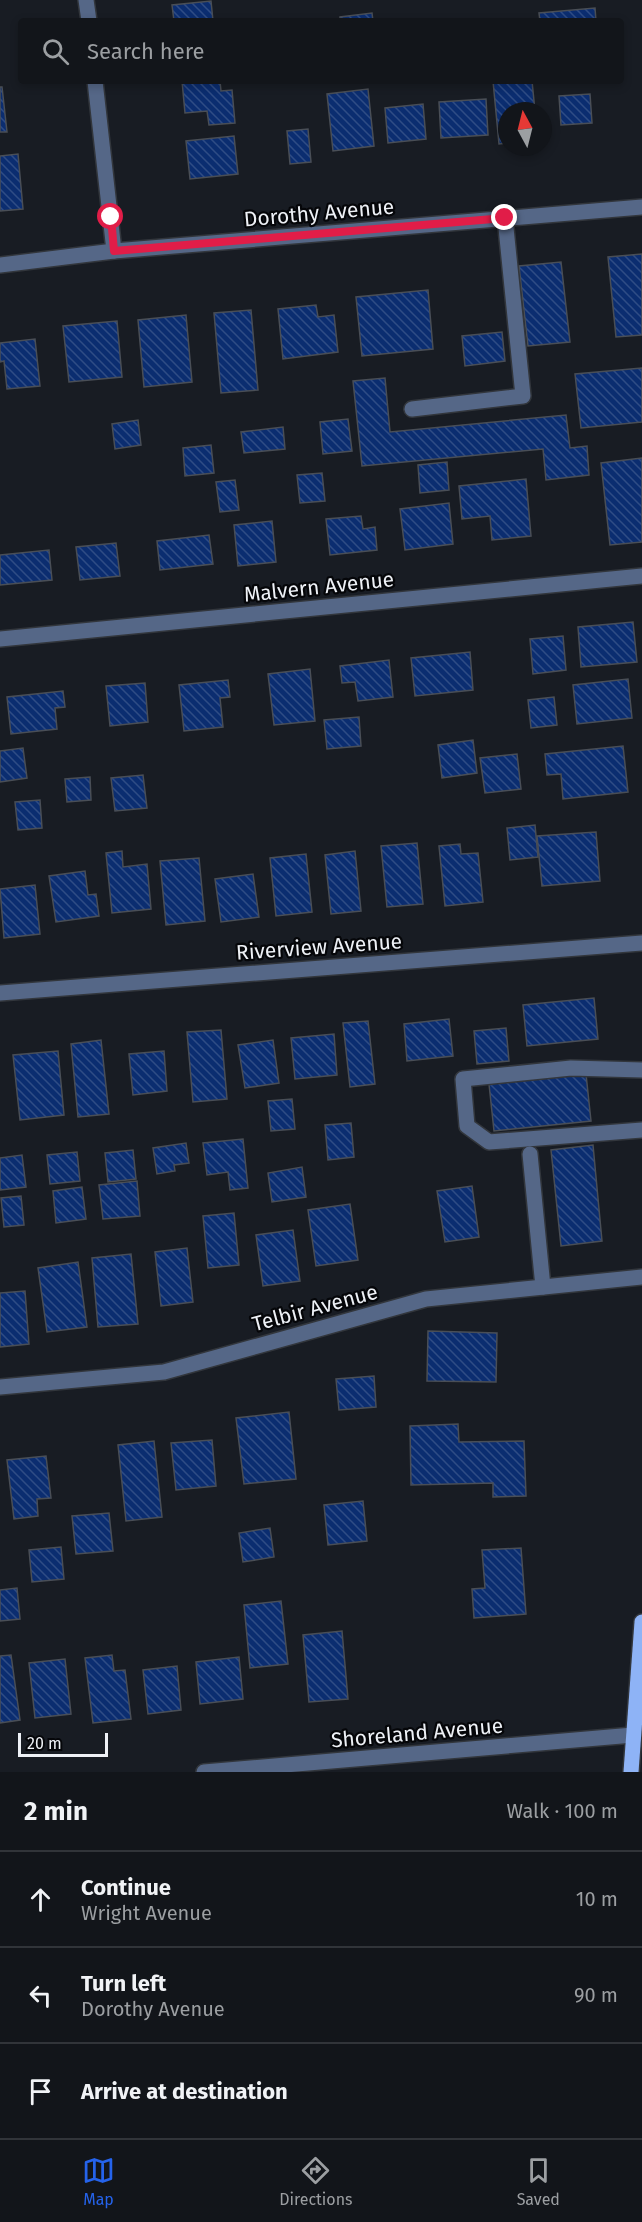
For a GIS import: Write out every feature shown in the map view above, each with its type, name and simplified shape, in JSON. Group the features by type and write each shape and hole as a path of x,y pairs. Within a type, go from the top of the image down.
{"main road":[{"path":"631,1772 642,1622"}],"street":[{"path":"86,0 89,18"},
{"path":"96,84 114,251"},
{"name":"Dorothy Avenue","path":"0,265 114,251 642,207"},
{"path":"412,409 523,396 505,218"},
{"name":"Malvern Avenue","path":"0,639 642,576"},
{"name":"Riverview Avenue","path":"0,993 642,943"},
{"path":"642,1070 571,1068 463,1079 467,1126 489,1142 642,1130"},
{"path":"530,1154 543,1287"},
{"name":"Telbir Avenue","path":"0,1387 164,1372 426,1299 642,1277"},
{"name":"Shoreland Avenue","path":"204,1772 633,1735"}],"building":[{"path":"211,1 213,18 174,18 172,5"},
{"path":"595,8 596,18 540,18 539,13"},
{"path":"372,13 373,18 340,18"},
{"path":"182,84 220,84 221,91 232,90 235,123 209,125 207,111 185,113"},
{"path":"493,84 532,84 534,102 498,102 498,134"},
{"path":"0,87 2,87 7,132 0,132"},
{"path":"368,89 374,146 333,151 327,94"},
{"path":"590,94 592,123 561,125 559,96"},
{"path":"486,99 488,135 441,138 439,102"},
{"path":"423,104 426,139 388,143 385,108"},
{"path":"308,129 311,162 290,164 287,131"},
{"path":"234,136 238,174 190,179 186,141"},
{"path":"18,154 23,209 0,211 0,156"},
{"path":"642,254 642,335 616,337 608,257"},
{"path":"561,262 570,342 528,346 519,266"},
{"path":"428,290 433,349 362,356 356,297"},
{"path":"316,305 318,317 334,315 338,352 283,359 278,309"},
{"path":"251,310 258,390 221,393 214,313"},
{"path":"186,315 192,382 144,387 138,320"},
{"path":"117,321 122,377 69,382 63,326"},
{"path":"502,332 505,361 465,366 462,336"},
{"path":"35,339 40,386 7,389 4,361 0,362 0,343"},
{"path":"642,368 642,422 581,428 575,374"},
{"path":"385,378 390,432 566,415 570,448 587,446 589,475 546,480 543,449 362,466 353,381"},
{"path":"348,419 352,451 323,454 320,422"},
{"path":"138,420 141,445 115,449 112,424"},
{"path":"283,427 285,449 244,453 241,432"},
{"path":"211,445 214,473 185,476 183,448"},
{"path":"642,458 642,542 610,545 601,463"},
{"path":"447,462 449,490 420,493 418,465"},
{"path":"322,473 325,501 300,503 297,475"},
{"path":"526,479 531,536 492,540 490,516 462,519 459,486"},
{"path":"235,480 239,510 220,512 216,482"},
{"path":"449,503 453,544 405,550 400,509"},
{"path":"361,516 363,529 375,527 377,550 330,555 326,519"},
{"path":"272,521 276,562 238,566 234,525"},
{"path":"209,535 213,564 160,570 157,541"},
{"path":"116,543 120,576 80,580 76,547"},
{"path":"49,550 52,580 0,585 0,555"},
{"path":"633,622 637,662 581,667 578,627"},
{"path":"563,636 566,670 533,674 530,639"},
{"path":"470,652 473,690 415,696 411,658"},
{"path":"389,660 393,697 358,701 355,682 342,683 340,666"},
{"path":"310,669 315,721 274,725 268,674"},
{"path":"628,679 632,718 577,724 573,685"},
{"path":"228,680 230,697 220,698 223,727 184,731 179,685"},
{"path":"145,683 148,722 110,726 106,686"},
{"path":"63,691 65,707 55,708 57,729 11,734 7,697"},
{"path":"554,697 557,725 531,728 528,700"},
{"path":"359,717 361,746 327,749 324,720"},
{"path":"473,740 477,773 442,778 438,745"},
{"path":"623,746 628,792 563,799 561,774 547,775 545,754"},
{"path":"23,748 27,778 0,782 0,751"},
{"path":"517,754 521,789 485,793 480,758"},
{"path":"143,775 147,808 115,811 111,778"},
{"path":"90,777 91,800 67,802 65,779"},
{"path":"40,800 42,828 18,830 15,802"},
{"path":"535,825 538,857 510,860 507,828"},
{"path":"596,832 600,881 542,886 537,836"},
{"path":"417,843 423,904 387,907 381,846"},
{"path":"460,844 461,854 478,853 483,902 445,906 439,846"},
{"path":"122,851 123,867 147,864 151,909 112,913 106,853"},
{"path":"355,851 361,911 331,914 325,855"},
{"path":"306,854 312,912 276,916 270,858"},
{"path":"199,858 205,921 166,925 160,861"},
{"path":"85,871 88,895 96,894 99,916 56,922 49,876"},
{"path":"253,874 259,917 221,922 215,879"},
{"path":"35,885 40,934 4,938 0,889"},
{"path":"594,998 598,1039 527,1046 523,1005"},
{"path":"449,1019 453,1056 407,1061 404,1024"},
{"path":"368,1021 375,1084 350,1087 343,1023"},
{"path":"506,1028 509,1061 477,1064 474,1031"},
{"path":"221,1030 227,1099 193,1102 187,1032"},
{"path":"334,1034 337,1075 295,1079 291,1038"},
{"path":"101,1040 109,1114 78,1117 71,1044"},
{"path":"273,1040 279,1083 245,1088 238,1045"},
{"path":"58,1051 64,1115 20,1120 13,1055"},
{"path":"164,1051 167,1091 133,1095 129,1054"},
{"path":"586,1074 591,1121 494,1131 489,1084"},
{"path":"292,1099 295,1129 271,1131 268,1101"},
{"path":"351,1123 354,1157 328,1160 325,1125"},
{"path":"243,1139 248,1188 230,1190 228,1172 207,1175 203,1143"},
{"path":"186,1143 189,1163 174,1165 175,1171 157,1174 153,1148"},
{"path":"593,1145 602,1241 561,1246 551,1150"},
{"path":"133,1150 136,1179 108,1182 105,1153"},
{"path":"77,1152 80,1181 50,1184 47,1155"},
{"path":"22,1155 26,1187 0,1190 0,1158"},
{"path":"302,1167 306,1197 272,1202 268,1173"},
{"path":"137,1181 140,1216 103,1219 99,1185"},
{"path":"472,1186 479,1237 445,1242 437,1191"},
{"path":"82,1187 86,1219 56,1223 53,1191"},
{"path":"21,1196 24,1225 4,1227 1,1198"},
{"path":"350,1204 358,1260 316,1266 308,1210"},
{"path":"234,1213 239,1265 208,1268 203,1216"},
{"path":"293,1230 300,1281 263,1286 256,1235"},
{"path":"187,1248 193,1302 161,1306 155,1252"},
{"path":"131,1254 138,1324 98,1327 92,1258"},
{"path":"78,1262 87,1327 47,1332 38,1268"},
{"path":"25,1291 29,1344 0,1347 0,1293"},
{"path":"428,1331 497,1333 496,1382 427,1381"},
{"path":"374,1376 376,1407 339,1410 336,1379"},
{"path":"289,1412 296,1479 244,1484 236,1418"},
{"path":"458,1424 459,1442 524,1441 526,1496 493,1497 493,1483 411,1485 410,1426"},
{"path":"212,1440 216,1486 176,1490 171,1443"},
{"path":"154,1441 162,1517 126,1521 118,1445"},
{"path":"46,1456 51,1498 37,1499 38,1516 14,1519 7,1460"},
{"path":"363,1501 367,1541 328,1545 324,1505"},
{"path":"109,1513 113,1551 76,1554 72,1516"},
{"path":"270,1528 274,1557 243,1562 239,1533"},
{"path":"61,1547 64,1579 32,1582 29,1550"},
{"path":"521,1548 526,1614 474,1618 472,1589 485,1588 482,1550"},
{"path":"17,1588 20,1619 0,1621 0,1590"},
{"path":"281,1601 288,1664 250,1668 244,1605"},
{"path":"342,1631 348,1699 309,1702 303,1635"},
{"path":"11,1655 20,1720 0,1723 0,1656"},
{"path":"112,1655 114,1671 125,1670 131,1719 93,1723 85,1658"},
{"path":"239,1657 243,1699 200,1704 196,1662"},
{"path":"65,1659 71,1714 35,1718 29,1663"},
{"path":"177,1666 181,1710 148,1714 143,1670"}],"route":[{"path":"111,217 114,251 505,218"}]}
